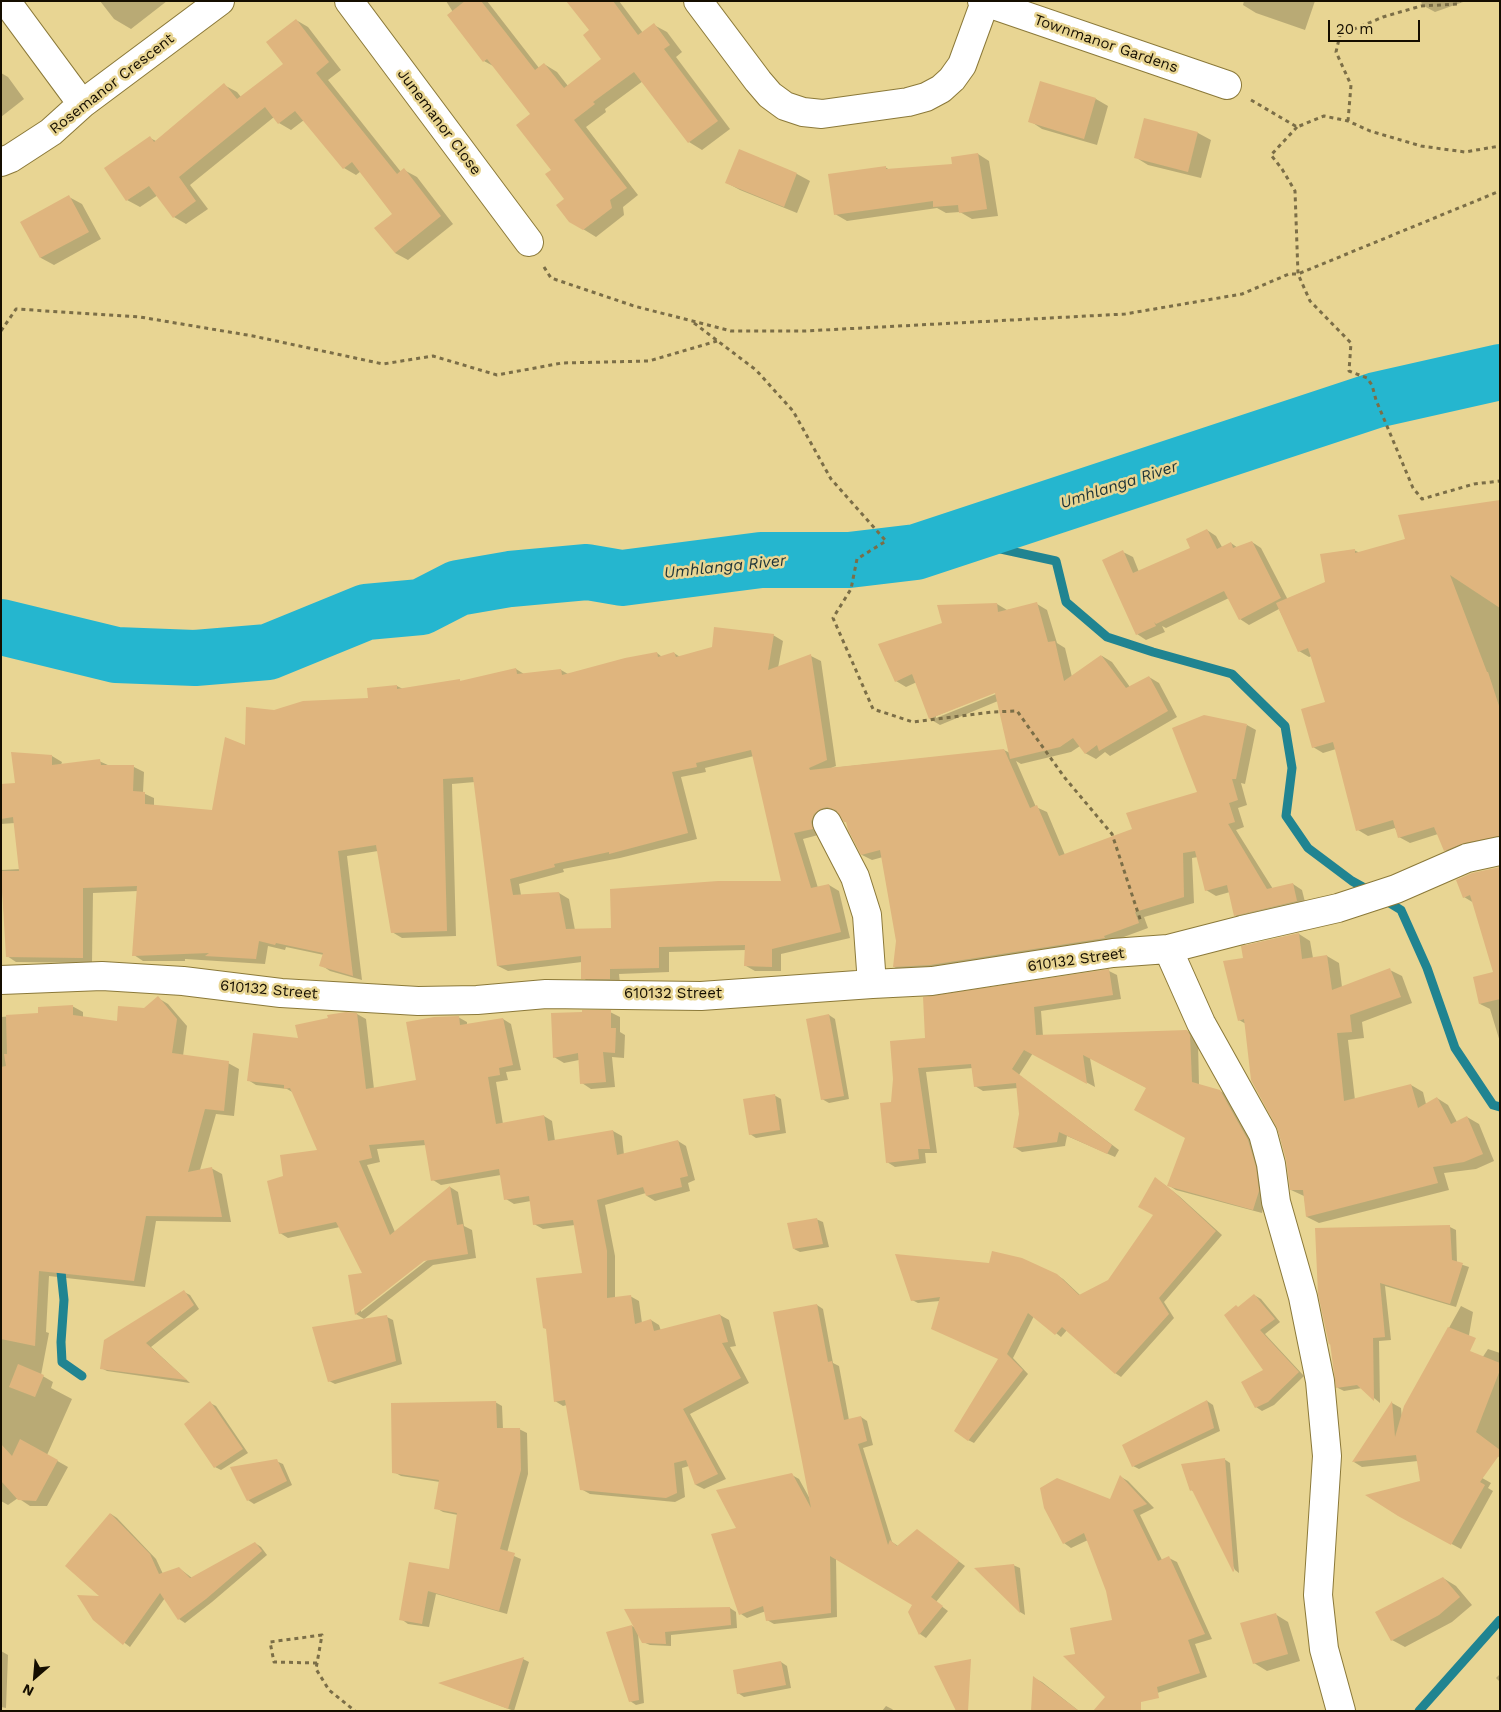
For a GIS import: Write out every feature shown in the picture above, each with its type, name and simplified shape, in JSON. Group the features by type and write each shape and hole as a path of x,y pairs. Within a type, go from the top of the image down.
{"street":[{"path":"6,1 82,104"},
{"name":"Rosemanor Crescent","path":"1,162 11,158 51,132 82,104 220,1"},
{"name":"Junemanor Close","path":"349,1 529,242"},
{"name":"Townmanor Gardens","path":"698,1 770,95 785,106 803,112 822,114 908,102 926,97 941,89 952,79 962,65 984,2 1227,85"},
{"path":"827,823 855,877 867,915 872,984"},
{"name":"610132 Street","path":"7,980 102,976 183,981 281,993 418,1001 477,1000 546,994 701,996 932,981 1113,953 1160,950 1346,906 1396,889 1467,858 1500,851"},
{"path":"1160,950 1263,1134 1271,1164 1276,1202 1303,1297 1320,1381 1327,1456 1318,1595 1324,1649 1341,1711"}],"path":[{"path":"1348,121 1351,85 1336,52 1340,35 1383,17 1421,6 1458,4 1460,1"},
{"path":"1227,85 1297,127"},
{"path":"1500,146 1465,152 1421,146 1370,131 1348,121 1324,116 1297,127 1271,155 1282,169 1294,191 1298,274 1310,302 1352,343 1349,371 1366,378 1372,385 1376,400 1413,488 1422,499 1474,484 1500,481"},
{"path":"529,242 551,278 634,306 731,331 805,331 1125,314 1242,294 1289,274 1298,274 1500,191"},
{"path":"1,331 16,309 140,317 253,336 383,364 433,356 497,375 562,363 649,362 718,341"},
{"path":"691,321 756,370 793,411 830,479 886,541 857,559 852,588 833,618 873,709 913,722 992,712 1016,711 1065,778 1112,834 1160,950"},
{"path":"317,1663 274,1662 270,1642 322,1635 317,1663 316,1668 329,1690 355,1711"}],"building":[{"path":"465,1 481,1 535,70 544,63 564,88 601,59 583,35 589,30 566,1 613,1 638,35 654,23 670,45 664,49 718,121 688,143 634,72 593,102 595,104 574,120 627,188 610,200 612,208 583,230 569,222 556,205 564,199 545,174 551,170 516,125 530,114 487,59 483,62 447,15"},
{"path":"296,19 329,62 316,73 397,174 404,168 441,216 395,253 374,228 392,214 352,162 343,169 295,111 278,124 265,107 179,177 196,201 173,218 149,186 126,201 104,168 150,136 154,142 224,83 237,99 283,64 266,42"},
{"path":"1040,81 1096,98 1084,139 1028,122"},
{"path":"1144,118 1198,132 1188,172 1134,158"},
{"path":"739,149 797,173 784,207 725,183"},
{"path":"978,153 987,209 959,213 958,205 933,207 933,201 834,215 828,174 886,166 886,169 952,164 951,157"},
{"path":"69,195 89,232 40,258 20,222"},
{"path":"1500,500 1500,608 1450,575 1488,672 1500,709 1500,836 1464,843 1444,851 1434,827 1398,838 1393,820 1356,831 1333,742 1312,748 1301,709 1325,702 1308,648 1298,652 1276,603 1325,582 1320,554 1355,549 1355,553 1405,539 1398,515"},
{"path":"1207,529 1217,549 1231,542 1233,548 1252,541 1281,598 1239,620 1224,591 1156,624 1154,622 1156,626 1136,635 1102,560 1123,550 1133,573 1190,548 1186,539"},
{"path":"1037,602 1048,642 1055,641 1064,681 1101,655 1126,688 1149,676 1168,711 1099,751 1097,745 1085,754 1073,738 1060,747 1010,759 995,693 929,719 912,674 895,682 878,644 942,623 937,605 997,603 998,612"},
{"path":"714,627 774,634 768,670 811,654 827,760 809,768 810,770 1004,749 1030,808 1037,805 1059,856 1132,829 1126,813 1197,792 1172,728 1204,715 1247,724 1236,779 1232,779 1238,800 1229,803 1235,822 1228,824 1267,889 1293,883 1297,901 1234,916 1227,885 1205,891 1195,851 1183,853 1184,897 1135,912 1139,923 1104,936 1105,938 930,965 893,967 896,941 880,850 861,855 846,822 844,822 836,810 827,807 820,809 814,814 811,822 813,829 794,833 811,888 829,884 841,932 772,949 772,967 744,966 745,945 659,947 659,968 610,969 610,979 581,979 581,956 497,966 473,777 443,779 447,931 391,933 376,845 338,851 353,976 319,966 323,953 259,941 256,959 205,956 209,953 132,956 137,886 83,888 83,958 6,957 1,871 19,871 13,817 1,819 1,784 15,783 11,752 52,755 52,765 100,759 101,765 134,765 133,791 145,792 145,804 212,810 225,737 245,745 246,707 274,710 303,701 368,698 367,688 397,685 397,689 460,679 460,681 516,668 517,674 561,669 562,675 625,658 657,652 658,657 674,652 676,657 712,647","holes":["751,750 781,881 718,881 610,889 611,928 566,929 559,892 513,895 510,879 555,867 554,864 609,852 609,854 688,833 672,772 697,767 696,763"]},
{"path":"1500,867 1500,999 1479,1004 1473,977 1493,972 1470,895 1463,898 1456,880 1472,873"},
{"path":"1299,933 1302,959 1327,955 1332,990 1390,968 1401,997 1350,1015 1352,1032 1337,1033 1344,1101 1411,1084 1418,1108 1437,1097 1451,1124 1467,1116 1483,1154 1464,1162 1433,1167 1438,1183 1306,1217 1303,1190 1290,1190 1286,1160 1278,1130 1251,1080 1244,1019 1238,1021 1223,961 1243,958 1241,946"},
{"path":"1109,969 1113,995 1034,1007 1036,1035 1187,1030 1190,1035 1192,1082 1220,1090 1248,1140 1256,1167 1259,1191 1253,1210 1167,1186 1185,1138 1134,1110 1146,1088 1083,1055 1087,1084 1024,1050 1012,1069 1112,1145 1107,1154 1059,1132 1057,1142 1013,1148 1019,1114 1016,1083 974,1087 971,1064 918,1068 930,1149 918,1149 919,1159 886,1163 880,1103 891,1102 893,1079 890,1041 925,1038 923,997"},
{"path":"158,996 177,1019 172,1053 229,1061 224,1111 205,1109 188,1172 212,1167 222,1217 146,1216 134,1281 39,1271 35,1346 1,1339 1,1067 6,1066 4,1054 7,1054 6,1015 38,1013 38,1007 73,1005 73,1015 117,1021 118,1006 144,1008"},
{"path":"582,1010 611,1010 611,1028 616,1028 615,1053 603,1052 606,1082 580,1084 578,1053 553,1058 551,1013 582,1012"},
{"path":"346,1012 357,1013 366,1089 416,1080 406,1022 434,1017 459,1016 460,1025 503,1018 513,1065 499,1068 500,1075 488,1077 496,1124 544,1115 548,1141 613,1130 617,1155 678,1140 688,1176 680,1178 682,1187 646,1196 643,1187 597,1200 607,1251 607,1298 631,1295 635,1324 651,1319 654,1331 720,1314 728,1342 722,1343 741,1378 683,1409 718,1474 695,1485 686,1460 674,1463 677,1493 666,1498 580,1490 565,1400 554,1402 546,1329 543,1328 536,1278 582,1273 573,1220 533,1225 529,1196 504,1200 499,1169 431,1181 424,1140 369,1145 372,1158 359,1161 390,1235 450,1186 457,1225 463,1224 468,1254 424,1261 355,1315 348,1275 362,1273 336,1222 279,1234 267,1181 283,1176 280,1155 317,1150 290,1088 284,1089 284,1085 247,1081 253,1033 298,1038 295,1025 328,1018 327,1015"},
{"path":"829,1014 844,1096 821,1100 806,1019"},
{"path":"775,1094 780,1130 749,1135 743,1099"},
{"path":"1155,1177 1216,1231 1159,1298 1169,1314 1115,1374 1062,1327 1055,1335 1028,1313 1007,1354 1023,1370 968,1441 954,1431 998,1359 931,1329 940,1297 911,1301 895,1254 989,1263 992,1251 1022,1258 1057,1274 1079,1295 1108,1280 1153,1215 1138,1207"},
{"path":"817,1218 823,1244 793,1249 787,1223"},
{"path":"1450,1225 1452,1260 1463,1263 1450,1304 1380,1283 1385,1337 1373,1338 1374,1401 1357,1385 1336,1388 1330,1343 1329,1345 1318,1294 1315,1228"},
{"path":"184,1290 194,1305 146,1343 187,1380 100,1369 104,1340"},
{"path":"1254,1294 1275,1319 1260,1330 1299,1372 1268,1402 1255,1408 1241,1382 1263,1370 1224,1315"},
{"path":"817,1304 828,1362 832,1361 844,1420 861,1416 867,1441 858,1444 888,1545 890,1540 897,1546 917,1529 959,1561 931,1597 943,1606 919,1635 908,1612 912,1605 830,1556 831,1613 766,1621 763,1606 739,1615 711,1534 736,1528 716,1490 792,1473 811,1508 773,1312"},
{"path":"387,1315 396,1361 328,1382 312,1327"},
{"path":"1448,1327 1476,1338 1470,1351 1500,1363 1500,1370 1476,1432 1500,1450 1500,1454 1480,1482 1485,1485 1451,1545 1398,1516 1365,1495 1420,1481 1416,1455 1352,1462 1392,1401 1395,1437 1404,1406"},
{"path":"18,1364 44,1375 35,1397 9,1387"},
{"path":"1207,1400 1214,1428 1132,1467 1122,1445"},
{"path":"210,1401 243,1449 214,1468 184,1424"},
{"path":"496,1401 497,1428 520,1428 521,1470 500,1549 515,1553 499,1611 428,1591 422,1624 399,1620 409,1562 449,1569 457,1513 434,1509 439,1480 392,1473 391,1403"},
{"path":"20,1439 58,1460 36,1501 18,1500 1,1481 1,1444 12,1456"},
{"path":"1225,1458 1233,1572 1192,1490 1190,1491 1181,1464"},
{"path":"277,1459 287,1481 247,1501 230,1467"},
{"path":"1120,1475 1147,1504 1133,1510 1158,1561 1169,1556 1205,1634 1188,1640 1200,1673 1157,1687 1159,1698 1141,1702 1141,1711 1093,1711 1105,1697 1063,1656 1075,1654 1070,1628 1112,1620 1106,1591 1084,1533 1063,1544 1044,1508 1040,1488 1057,1478 1110,1499"},
{"path":"110,1513 150,1554 159,1574 179,1567 190,1578 255,1542 262,1551 206,1599 178,1620 160,1593 123,1645 93,1620 77,1595 99,1596 65,1566"},
{"path":"1014,1564 1020,1613 974,1568"},
{"path":"1443,1577 1460,1597 1439,1615 1391,1641 1375,1612"},
{"path":"730,1607 731,1625 665,1632 666,1644 642,1643 624,1609"},
{"path":"1276,1613 1288,1654 1253,1664 1240,1623"},
{"path":"632,1625 639,1700 629,1702 606,1632"},
{"path":"524,1657 508,1709 438,1683"},
{"path":"971,1659 968,1711 956,1711 934,1666"},
{"path":"781,1661 786,1685 737,1694 733,1670"},
{"path":"1033,1676 1079,1711 1031,1711"}],"waterway":[{"name":"Umhlanga River","path":"1,627 116,655 195,658 268,652 366,612 421,607 458,588 510,579 587,572 622,578 761,560 849,560 916,552 1376,400 1500,372"},
{"path":"955,539 1056,561 1066,602 1107,637 1232,674 1285,726 1292,768 1286,816 1308,848 1352,881 1370,891"},
{"path":"1383,899 1401,910 1427,968 1455,1048 1493,1105 1500,1107"},
{"path":"60,1262 64,1300 61,1342 62,1362 82,1376"},
{"path":"1419,1711 1500,1620"}]}
